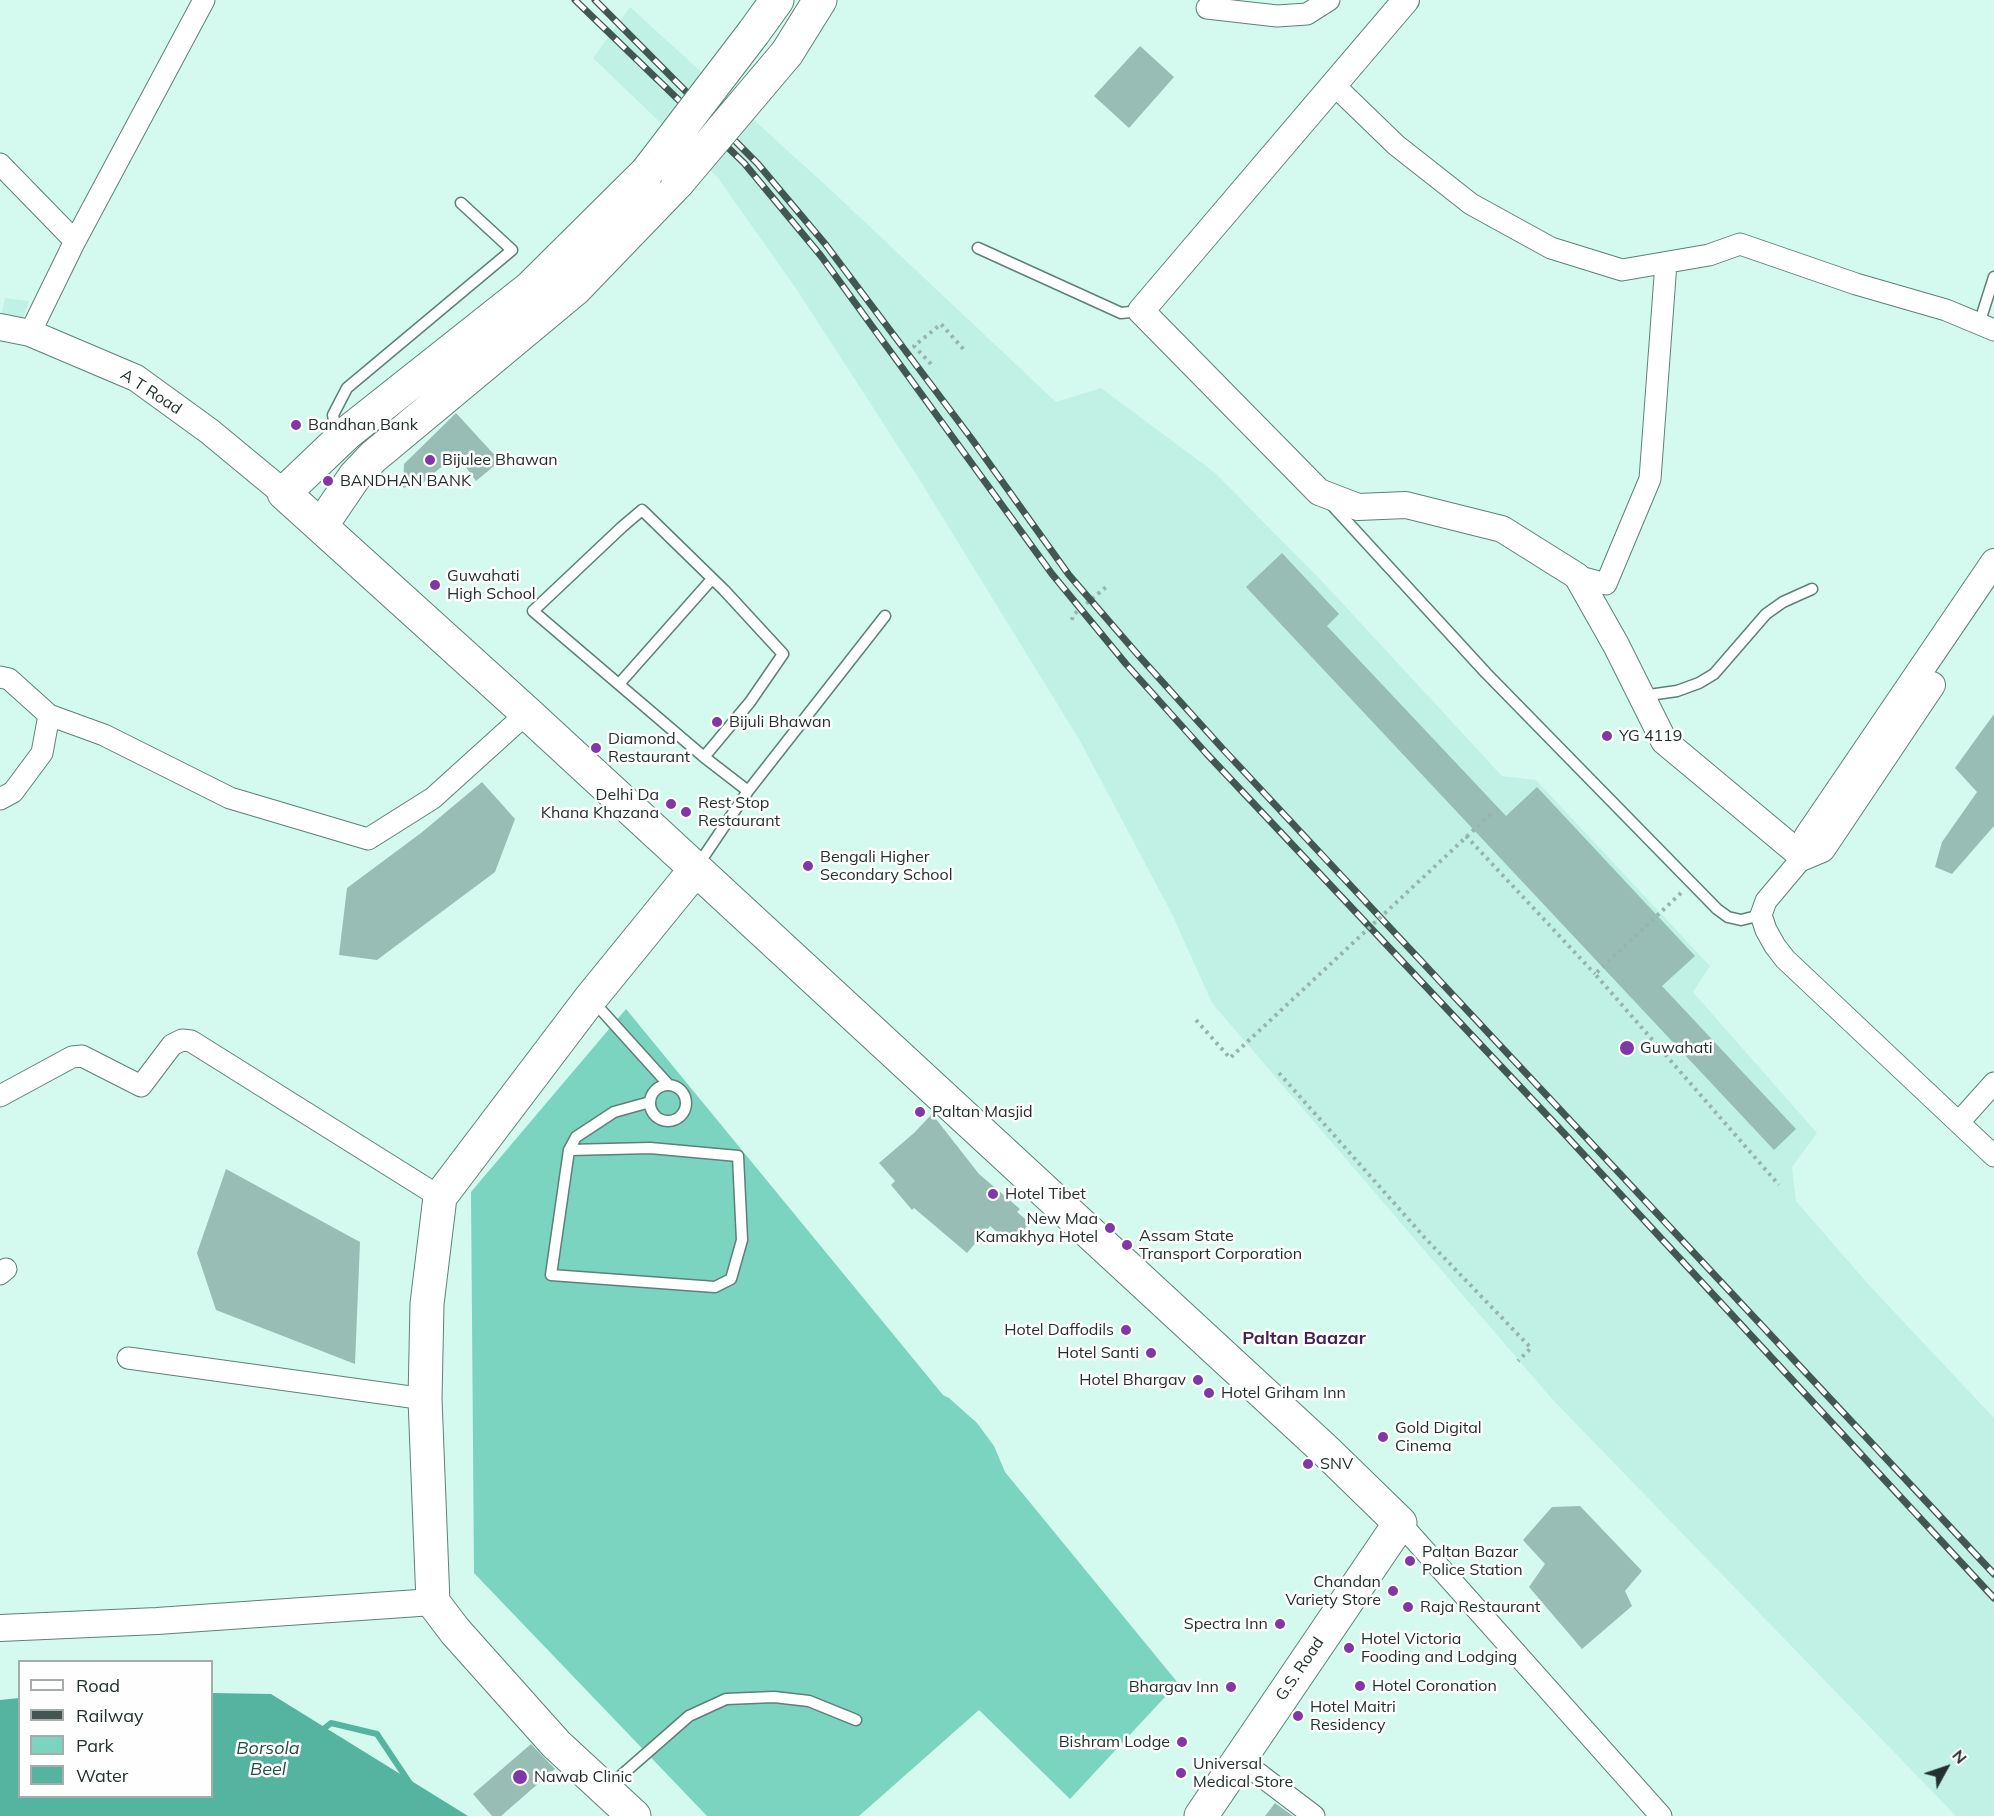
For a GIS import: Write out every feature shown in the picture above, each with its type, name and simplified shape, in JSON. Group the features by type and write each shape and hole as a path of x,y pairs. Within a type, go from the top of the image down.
{"main road":[{"path":"777,0 647,172 530,288 342,438 284,493 528,713 695,870 1316,1442 1400,1523"},
{"path":"321,526 355,476 373,458 575,289 678,182 787,53 820,0"},
{"path":"634,1816 556,1744 455,1631 433,1602 426,1400 427,1304 440,1197 591,999 695,870"},
{"name":"G.S. Road","path":"1201,1816 1400,1523"}],"street":[{"path":"30,333 75,241 204,0"},
{"path":"1208,8 1277,16 1307,14 1329,0"},
{"path":"1406,0 1141,310 1319,492 1358,507 1406,506 1502,529 1577,576 1606,584 1650,479 1666,263"},
{"path":"1334,85 1396,146 1471,204 1551,248 1622,270 1709,255 1740,244 1856,284 1946,310 1987,327"},
{"path":"0,164 75,241"},
{"name":"A T Road","path":"0,327 30,333 136,378 209,431 284,493"},
{"path":"1994,562 1990,590 1807,837 1803,857 1766,901 1761,915 1766,930 1785,958 1994,1155"},
{"path":"1577,576 1616,645 1664,741 1803,857"},
{"path":"0,677 9,679 49,715 104,735 230,798 368,839 433,798 528,713"},
{"path":"0,799 13,792 42,753 49,715"},
{"path":"0,1096 72,1057 82,1056 141,1086 172,1046 182,1040 191,1041 440,1197"},
{"path":"1960,1121 1994,1083"},
{"path":"128,1358 426,1400"},
{"path":"1400,1523 1661,1816"},
{"path":"0,1628 157,1621 433,1602"},
{"path":"1239,1759 1314,1816"}],"lane":[{"path":"342,438 333,415 347,388 512,250 460,203"},
{"path":"978,248 1121,313 1141,310"},
{"path":"1987,327 1994,277"},
{"path":"1319,492 1486,673 1691,884 1728,917 1741,920 1761,915"},
{"path":"704,758 750,702 783,654 642,510 533,611 704,758 748,791"},
{"path":"618,684 712,579"},
{"path":"1641,696 1677,691 1714,674 1766,614 1783,602 1812,589"},
{"path":"695,870 748,791 885,616"},
{"path":"591,999 668,1084 681,1090 685,1096 685,1110 681,1116 675,1120 660,1120 651,1109 650,1102 655,1089 668,1084"},
{"path":"569,1150 650,1148 738,1156 742,1240 731,1279 715,1287 551,1275 569,1150 576,1137 614,1112 650,1102"},
{"path":"605,1790 689,1716 726,1699 774,1697 809,1701 856,1720"}],"path":[{"path":"931,364 914,346 941,324 966,352"},
{"path":"1072,620 1073,615 1106,587"},
{"path":"1196,1020 1230,1058 1493,812"},
{"path":"1466,836 1595,974 1779,1185"},
{"path":"1595,974 1691,884"},
{"path":"1279,1073 1425,1238 1531,1348 1518,1361"}],"shaded area":[{"path":"630,7 833,192 1056,402 1101,388 1214,472 1320,579 1502,776 1536,780 1710,966 1693,992 1817,1133 1792,1167 1796,1201 1869,1285 1994,1418 1994,1816 1956,1816 1552,1399 1212,1003 1172,914 1080,741 916,474 797,290 718,178 593,58"},
{"path":"5,298 29,301 22,321 0,321"}],"green space":[{"path":"626,1009 943,1395 977,1423 994,1446 1005,1472 1178,1683 1070,1799 979,1710 859,1816 707,1816 474,1573 471,1192"}],"water":[{"name":"Borsola Beel","path":"213,1693 271,1694 468,1816 0,1816 0,1700 18,1698 18,1798 213,1798"}],"building":[{"path":"1140,46 1174,77 1129,128 1094,96"},
{"path":"456,413 500,461 476,481 460,459 440,468 424,482 403,488 404,464"},
{"path":"1282,553 1339,614 1327,626 1506,816 1537,787 1695,956 1662,986 1796,1129 1774,1150 1246,587"},
{"path":"1994,714 1994,826 1952,874 1935,867 1942,842 1977,792 1955,768"},
{"path":"482,782 515,819 495,872 377,960 339,955 347,888 421,833"},
{"path":"932,1114 979,1174 1020,1209 1017,1212 1030,1223 1011,1244 990,1226 967,1253 914,1208 912,1210 891,1185 895,1181 879,1163"},
{"path":"226,1169 360,1242 355,1364 216,1310 197,1253"},
{"path":"1580,1506 1642,1571 1625,1591 1632,1606 1582,1649 1529,1587 1545,1564 1523,1540 1552,1507"},
{"path":"531,1744 555,1769 501,1816 492,1816 473,1794"},
{"path":"1275,1803 1293,1816 1265,1816"}],"waterway":[{"path":"321,1731 331,1723 377,1734 411,1785"}],"railway":[{"path":"575,0 744,163 821,256 1052,574 1126,664 1206,753 1559,1128 1994,1598"},
{"path":"595,0 758,164 826,245 971,438 1069,575 1139,656 1222,748 1994,1574"}],"place":[{"name":"Bandhan Bank","path":"296,425"},
{"name":"Bijulee Bhawan","path":"430,460"},
{"name":"BANDHAN BANK","path":"328,481"},
{"name":"Guwahati High School","path":"435,585"},
{"name":"Bijuli Bhawan","path":"717,722"},
{"name":"YG 4119","path":"1607,736"},
{"name":"Diamond Restaurant","path":"596,748"},
{"name":"Delhi Da Khana Khazana","path":"671,804"},
{"name":"Rest Stop Restaurant","path":"686,812"},
{"name":"Bengali Higher Secondary School","path":"808,866"},
{"name":"Guwahati","path":"1627,1048"},
{"name":"Paltan Masjid","path":"920,1112"},
{"name":"Hotel Tibet","path":"993,1194"},
{"name":"New Maa Kamakhya Hotel","path":"1110,1228"},
{"name":"Assam State Transport Corporation","path":"1127,1245"},
{"name":"Hotel Daffodils","path":"1126,1330"},
{"name":"Hotel Santi","path":"1151,1353"},
{"name":"Hotel Bhargav","path":"1198,1380"},
{"name":"Hotel Griham Inn","path":"1209,1393"},
{"name":"Gold Digital Cinema","path":"1383,1437"},
{"name":"SNV","path":"1308,1464"},
{"name":"Paltan Bazar Police Station","path":"1410,1561"},
{"name":"Chandan Variety Store","path":"1393,1591"},
{"name":"Raja Restaurant","path":"1408,1607"},
{"name":"Spectra Inn","path":"1280,1624"},
{"name":"Hotel Victoria Fooding and Lodging","path":"1349,1648"},
{"name":"Hotel Coronation","path":"1360,1686"},
{"name":"Bhargav Inn","path":"1231,1687"},
{"name":"Hotel Maitri Residency","path":"1298,1716"},
{"name":"Bishram Lodge","path":"1182,1742"},
{"name":"Universal Medical Store","path":"1181,1773"},
{"name":"Nawab Clinic","path":"520,1777"}],"district":[{"name":"Paltan Baazar","path":"1304,1339"}]}
